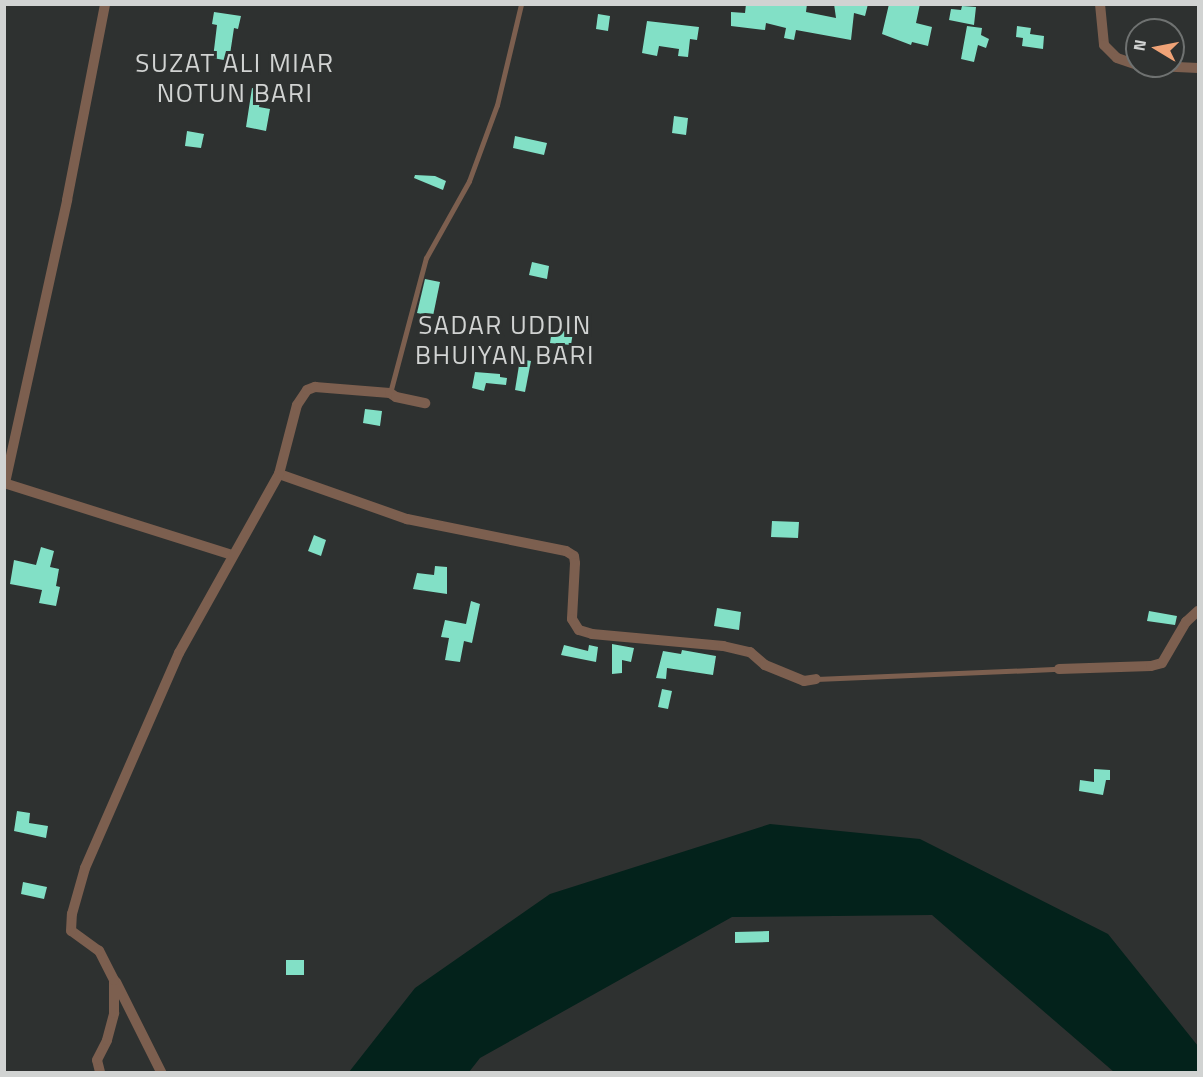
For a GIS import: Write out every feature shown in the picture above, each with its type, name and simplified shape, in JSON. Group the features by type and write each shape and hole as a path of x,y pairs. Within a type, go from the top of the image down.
{"street":[{"path":"105,4 67,200 5,483 233,555"},
{"path":"1100,4 1104,45 1117,58 1125,61"},
{"path":"161,1072 99,951 71,931 75,902 85,868 179,652 279,474 297,405 307,390 315,387 390,393 396,397 425,403"},
{"path":"279,474 407,519 566,551 574,556 572,619 579,630 592,634 723,646 750,652 765,665 804,681 816,679"},
{"path":"1059,669 1151,666 1162,663 1186,622 1198,611"},
{"path":"99,1072 98,1060 107,1040 114,1013 114,980"}],"lane":[{"path":"390,393 426,258 469,181 497,105 521,4"},
{"path":"816,679 1059,669"}],"shaded area":[{"path":"770,824 920,839 1108,934 1198,1046 1198,1072 1114,1072 932,915 732,917 480,1058 469,1072 349,1072 415,988 550,894"}],"building":[{"path":"746,4 807,4 806,12 836,18 834,4 868,4 865,16 854,13 851,40 796,30 794,40 784,38 786,28 766,23 765,30 731,26 731,12 745,13"},
{"path":"889,4 920,4 916,23 932,27 928,46 912,42 911,45 882,34"},
{"path":"962,6 976,7 974,25 949,20 951,9 961,10"},
{"path":"214,12 241,16 238,29 234,28 229,61 213,58 217,25 212,24"},
{"path":"598,14 610,16 608,31 596,29"},
{"path":"647,21 699,27 697,40 690,39 688,57 678,56 679,49 659,46 657,56 642,53"},
{"path":"967,26 982,28 981,35 989,39 986,48 978,45 974,62 961,59"},
{"path":"1017,26 1031,28 1030,34 1044,36 1043,49 1022,46 1023,38 1016,37"},
{"path":"252,88 262,90 259,107 270,109 266,131 246,127"},
{"path":"674,116 688,118 686,135 672,133"},
{"path":"187,131 204,134 201,148 185,146"},
{"path":"515,136 547,143 544,155 513,148"},
{"path":"415,175 435,176 446,181 443,190 414,178"},
{"path":"532,262 549,266 547,279 529,275"},
{"path":"425,279 440,282 433,316 417,313"},
{"path":"552,330 573,332 571,345 550,343"},
{"path":"520,359 531,361 525,392 515,390"},
{"path":"475,372 500,374 500,377 507,378 506,385 486,383 484,391 472,388"},
{"path":"365,409 382,411 380,426 363,423"},
{"path":"772,521 799,522 798,538 771,537"},
{"path":"314,535 326,540 321,556 308,551"},
{"path":"41,547 54,551 50,567 59,569 56,586 60,587 56,606 39,603 42,590 10,584 14,560 36,565"},
{"path":"435,566 447,567 447,594 413,589 417,573 434,575"},
{"path":"471,601 480,604 472,643 464,641 460,662 445,660 449,638 441,637 445,620 466,624"},
{"path":"717,608 741,612 739,630 714,626"},
{"path":"1149,611 1177,616 1175,625 1147,621"},
{"path":"612,644 634,648 631,662 622,660 622,673 612,674"},
{"path":"564,645 588,651 589,645 598,647 596,662 561,655"},
{"path":"682,650 716,656 713,675 667,668 666,679 656,678 663,651 681,654"},
{"path":"662,689 672,691 668,709 658,707"},
{"path":"1094,769 1110,770 1110,780 1106,780 1103,795 1079,791 1080,780 1094,782"},
{"path":"17,811 30,813 29,823 48,826 46,838 14,831"},
{"path":"23,882 47,887 44,899 21,894"},
{"path":"769,931 769,942 735,943 735,932"},
{"path":"286,960 304,960 304,975 286,975"}],"district":[{"name":"SUZAT ALI MIAR NOTUN BARI","path":"235,78"},
{"name":"SADAR UDDIN BHUIYAN BARI","path":"505,340"}]}
